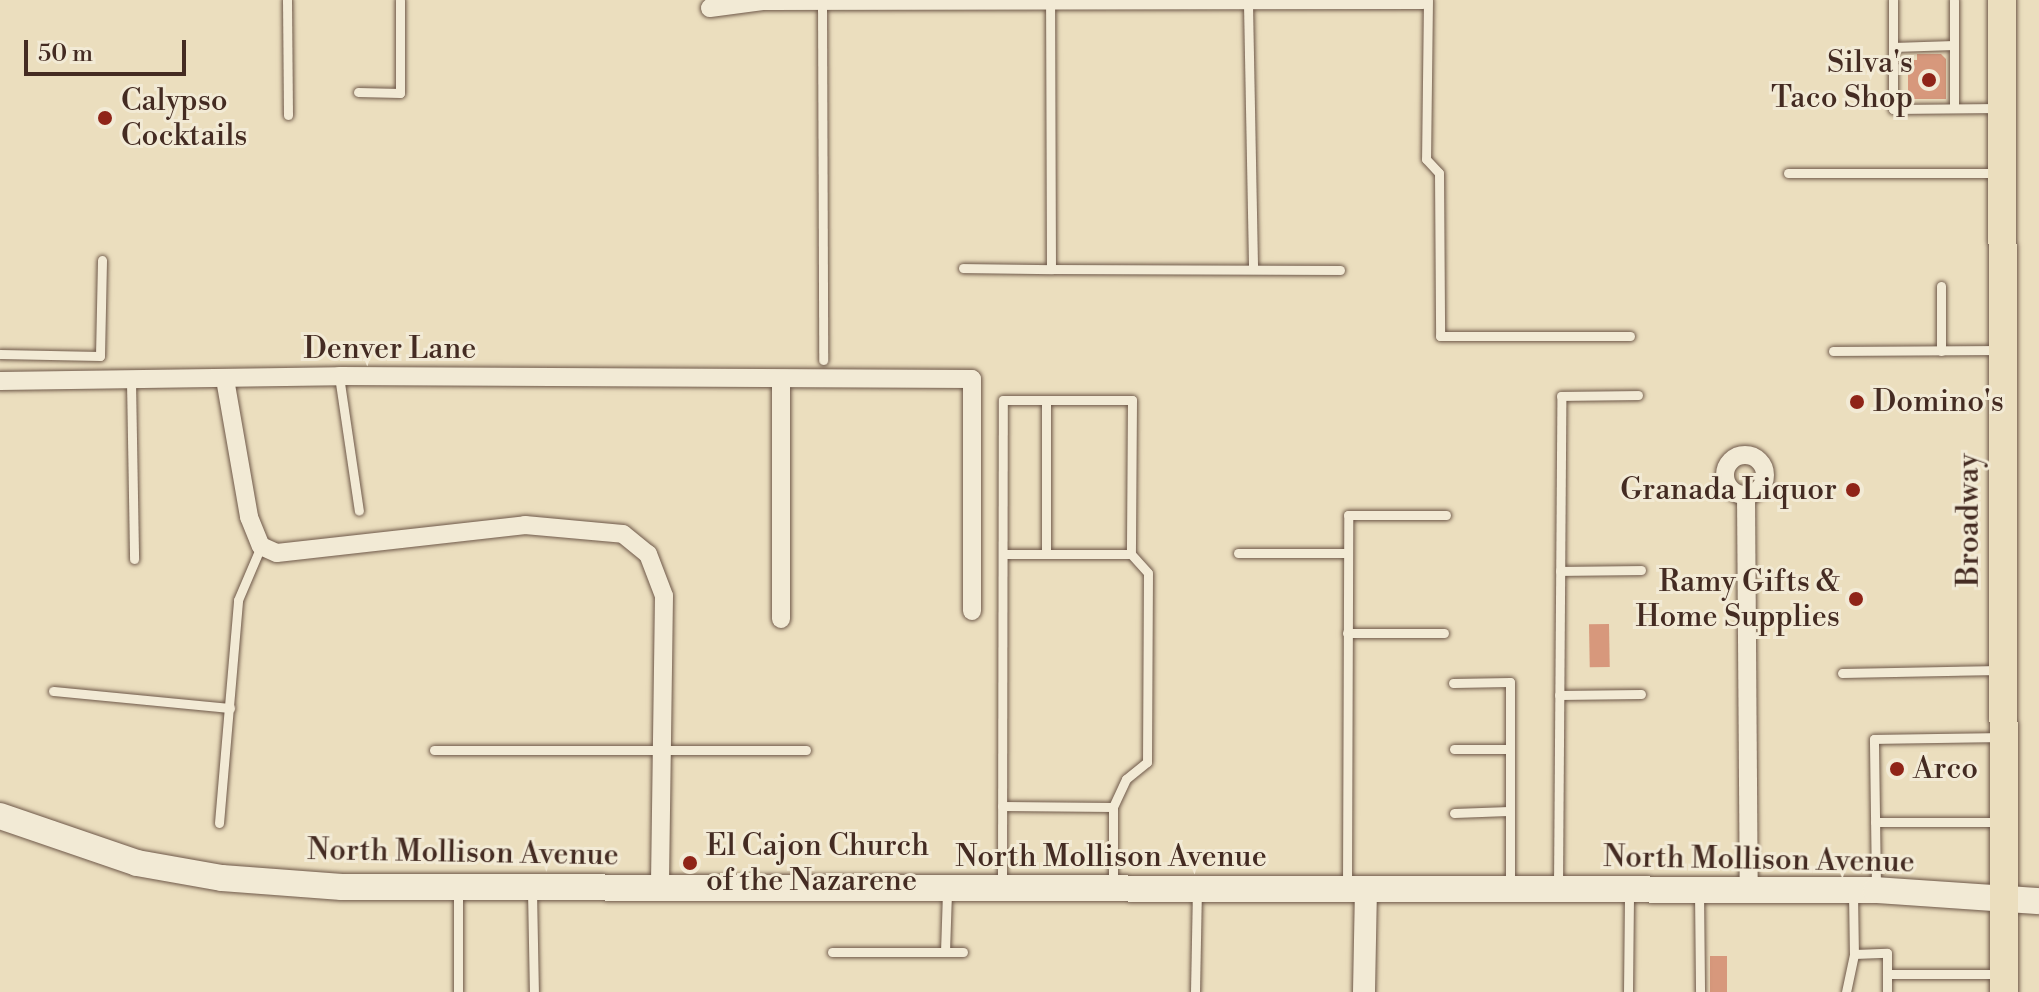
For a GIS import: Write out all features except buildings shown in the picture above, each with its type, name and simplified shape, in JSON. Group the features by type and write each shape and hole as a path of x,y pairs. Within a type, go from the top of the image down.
{"main road":[{"name":"Broadway","path":"2002,0 2004,983"},
{"name":"North Mollison Avenue","path":"0,816 137,863 222,878 342,887 1749,889 1864,890 2039,901"}],"street":[{"path":"710,8 763,1 1248,4 1425,0"},
{"name":"Denver Lane","path":"0,381 339,376 972,379 972,611"},
{"path":"225,379 249,517 261,546 277,553 525,525 623,534 648,554 664,596 660,888"},
{"path":"781,379 781,619"},
{"path":"1746,495 1749,889"},
{"path":"1356,889 1364,992"}],"lane":[{"path":"287,0 288,115"},
{"path":"358,92 400,93 400,0"},
{"path":"1425,0 1426,159 1439,173 1440,336 1630,336"},
{"path":"1893,0 1893,109 2002,108"},
{"path":"1954,0 1954,108"},
{"path":"1050,1 1051,269"},
{"path":"822,2 823,360"},
{"path":"1248,4 1253,269"},
{"path":"1893,47 1954,45"},
{"path":"1788,173 2003,173"},
{"path":"0,354 100,356 102,260"},
{"path":"963,268 1340,270"},
{"path":"1941,286 1941,351"},
{"path":"1833,351 2003,350"},
{"path":"339,376 359,511"},
{"path":"131,381 134,559"},
{"path":"1558,889 1561,396 1638,395"},
{"path":"1002,888 1003,400 1132,400 1131,554 1148,573 1147,762 1126,779 1113,807 1113,888"},
{"path":"1046,400 1046,554"},
{"path":"1356,889 1347,633 1348,515 1446,515"},
{"path":"219,823 238,600 261,546"},
{"path":"1238,553 1348,553"},
{"path":"1003,554 1131,554"},
{"path":"1560,571 1641,570"},
{"path":"1347,633 1444,633"},
{"path":"1842,673 2003,669"},
{"path":"1453,683 1510,682 1510,889"},
{"path":"53,691 230,708"},
{"path":"1559,695 1641,694"},
{"path":"1846,992 1875,822 1874,739 2003,737"},
{"path":"1454,749 1510,749"},
{"path":"434,750 806,750"},
{"path":"1002,806 1113,807"},
{"path":"1454,813 1510,811"},
{"path":"1875,822 2003,822"},
{"path":"458,886 458,992"},
{"path":"532,887 534,992"},
{"path":"945,952 948,888"},
{"path":"1195,992 1198,889"},
{"path":"1628,992 1629,889"},
{"path":"1699,889 1700,992"},
{"path":"832,952 963,952"},
{"path":"1854,954 1887,953 1887,992"},
{"path":"1887,974 2004,983"}],"place":[{"name":"Silva's Taco Shop","path":"1929,80"},
{"name":"Calypso Cocktails","path":"105,118"},
{"name":"Domino's","path":"1857,402"},
{"name":"Granada Liquor","path":"1853,490"},
{"name":"Ramy Gifts & Home Supplies","path":"1856,599"},
{"name":"Arco","path":"1897,769"},
{"name":"El Cajon Church of the Nazarene","path":"690,863"}]}
